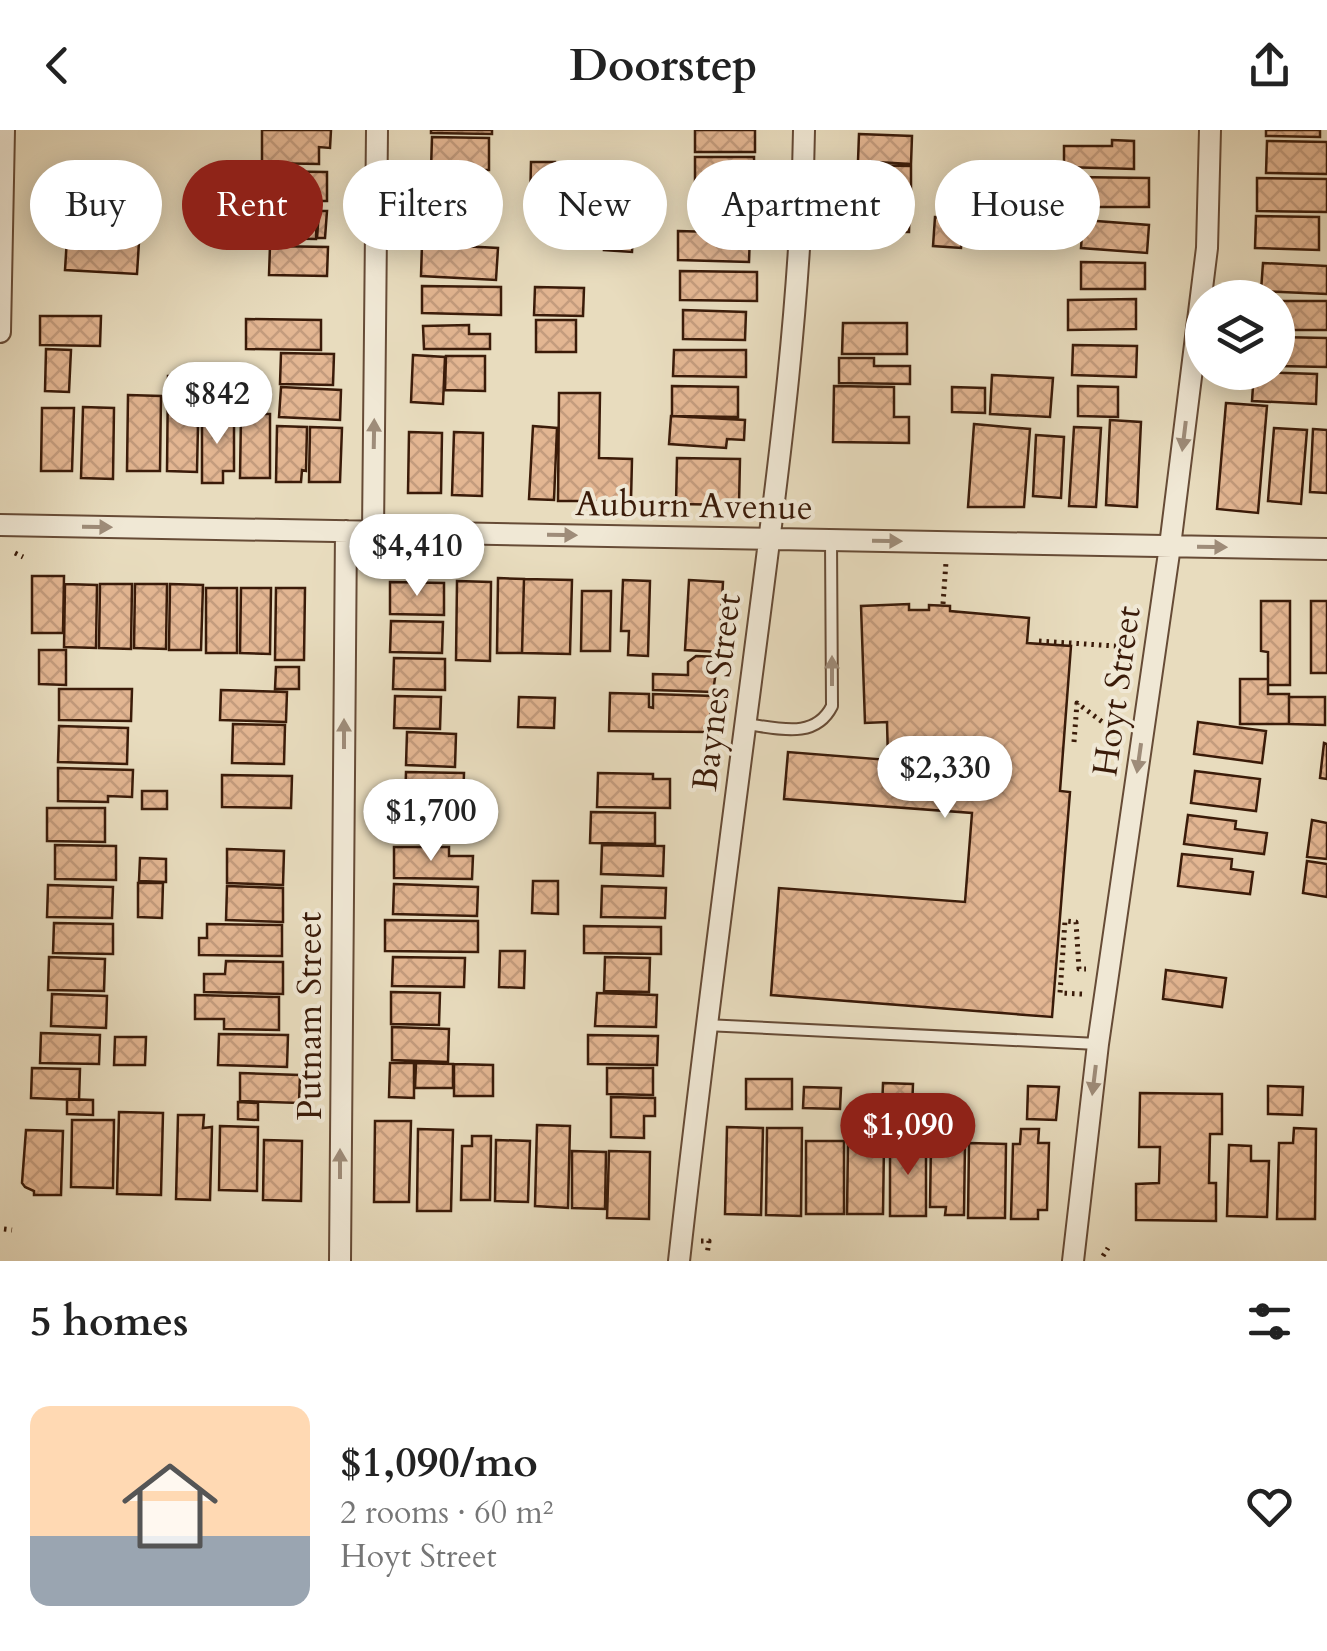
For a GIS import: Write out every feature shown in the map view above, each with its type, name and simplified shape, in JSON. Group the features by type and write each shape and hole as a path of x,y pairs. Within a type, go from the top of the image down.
{"street":[{"path":"0,332 4,130"},
{"path":"373,532 376,130"},
{"name":"Baynes Street","path":"679,1261 769,539 802,236 804,130"},
{"name":"Hoyt Street","path":"1073,1261 1098,1044 1170,546 1207,248 1210,130"},
{"name":"Auburn Avenue","path":"0,525 1327,549"},
{"name":"Putnam Street","path":"340,1261 346,531"}],"lane":[{"path":"745,724 802,730 825,720 832,706 831,540"},
{"path":"706,1025 1098,1044"}],"path":[{"path":"14,554 22,557"},
{"path":"944,604 946,564"},
{"path":"1039,642 1130,647"},
{"path":"1074,742 1076,703 1120,731"},
{"path":"1074,994 1060,993 1065,921 1076,922 1079,968 1088,970"},
{"path":"4,1230 12,1230"},
{"path":"707,1255 709,1241"},
{"path":"1104,1256 1108,1248"}],"building":[{"path":"262,130 331,130 330,148 319,147 319,160 262,160"},
{"path":"492,130 492,134 431,133"},
{"path":"695,130 755,130 755,152 695,152"},
{"path":"1266,130 1320,130 1320,137 1266,136"},
{"path":"859,134 912,136 911,160 858,160"},
{"path":"432,137 489,138 489,160 431,160"},
{"path":"1112,140 1134,141 1134,169 1100,168 1100,160 1064,160 1064,146 1112,146"},
{"path":"1267,141 1327,142 1327,174 1266,173"},
{"path":"695,157 754,157 754,160"},
{"path":"323,172 327,172 327,201 323,201"},
{"path":"1100,177 1149,178 1149,207 1100,207"},
{"path":"1257,178 1327,179 1327,212 1257,211"},
{"path":"323,211 327,211 325,238"},
{"path":"1256,216 1319,217 1319,250 1255,248"},
{"path":"1100,221 1149,225 1147,253 1100,249"},
{"path":"678,231 687,231 687,250 749,250 749,262 678,260"},
{"path":"328,247 327,276 269,275 270,250"},
{"path":"66,250 138,250 137,274 65,270"},
{"path":"422,250 498,250 496,280 421,276"},
{"path":"1081,262 1145,263 1145,289 1081,289"},
{"path":"1263,263 1327,266 1327,294 1295,293 1295,280 1262,280"},
{"path":"680,271 757,272 757,301 680,300"},
{"path":"422,286 501,287 501,315 422,313"},
{"path":"535,287 584,288 583,316 534,315"},
{"path":"1136,299 1136,329 1068,330 1068,300"},
{"path":"1295,301 1327,301 1327,330 1295,330"},
{"path":"683,310 746,312 745,340 683,339"},
{"path":"40,316 101,316 100,346 40,345"},
{"path":"246,319 321,320 321,350 246,349"},
{"path":"536,320 576,320 576,352 536,352"},
{"path":"843,323 907,323 907,354 842,354"},
{"path":"469,325 469,334 490,334 490,349 424,349 423,326"},
{"path":"1295,337 1327,338 1327,367 1295,366"},
{"path":"1073,345 1137,346 1136,377 1072,375"},
{"path":"46,349 71,350 69,392 45,391"},
{"path":"674,350 746,350 746,377 673,376"},
{"path":"281,353 334,354 333,385 280,384"},
{"path":"413,355 445,357 443,404 411,402"},
{"path":"446,356 485,356 485,391 445,390"},
{"path":"839,358 874,358 874,366 910,366 910,384 839,383"},
{"path":"1295,373 1317,374 1316,404 1252,401 1253,390 1295,390"},
{"path":"992,375 1053,378 1050,417 990,414"},
{"path":"168,376 199,377 197,472 167,471"},
{"path":"672,386 738,387 738,417 672,416"},
{"path":"834,386 894,387 894,417 909,417 909,443 833,442"},
{"path":"1078,386 1118,387 1118,417 1078,416"},
{"path":"281,387 341,390 340,420 279,417"},
{"path":"952,387 985,388 985,413 952,412"},
{"path":"559,393 600,393 599,458 632,459 631,501 558,501"},
{"path":"128,395 161,396 160,471 127,471"},
{"path":"1226,403 1267,406 1258,513 1217,509"},
{"path":"83,407 114,408 113,479 81,478"},
{"path":"42,408 74,408 72,471 41,471"},
{"path":"241,414 270,414 270,478 240,478"},
{"path":"202,415 234,415 234,471 223,471 223,483 202,483"},
{"path":"671,416 745,420 744,440 727,439 726,448 669,444"},
{"path":"1110,420 1141,422 1137,507 1106,505"},
{"path":"974,424 1030,429 1024,507 968,507"},
{"path":"277,426 307,427 306,471 302,470 301,482 276,482"},
{"path":"533,426 557,428 554,500 529,499"},
{"path":"310,427 342,428 340,482 309,482"},
{"path":"1074,427 1101,428 1096,507 1069,506"},
{"path":"1274,428 1307,430 1301,504 1268,501"},
{"path":"1313,429 1327,430 1327,493 1310,492"},
{"path":"409,432 442,433 441,493 408,493"},
{"path":"454,432 483,433 482,496 452,495"},
{"path":"1036,435 1064,437 1061,498 1033,496"},
{"path":"677,458 740,459 739,505 676,504"},
{"path":"32,576 64,576 63,633 32,633"},
{"path":"498,578 524,579 522,653 497,653"},
{"path":"524,579 572,580 570,654 522,653"},
{"path":"623,580 650,581 648,656 628,655 629,631 621,631"},
{"path":"689,580 723,582 719,652 685,650"},
{"path":"457,581 491,582 490,661 456,660"},
{"path":"390,582 444,583 444,615 390,614"},
{"path":"65,584 97,585 96,648 64,647"},
{"path":"100,584 132,584 131,649 99,648"},
{"path":"135,584 167,584 166,649 134,648"},
{"path":"170,584 203,585 201,650 169,650"},
{"path":"206,588 237,588 237,653 206,653"},
{"path":"241,588 271,588 270,654 240,653"},
{"path":"276,588 305,588 304,660 275,660"},
{"path":"582,591 611,591 610,651 581,651"},
{"path":"1261,601 1290,601 1290,685 1268,685 1268,652 1261,651"},
{"path":"1311,601 1327,601 1327,673 1311,673"},
{"path":"909,604 909,610 929,610 929,605 950,606 950,611 1029,618 1027,643 1071,646 1060,791 1070,792 1052,1017 771,995 779,888 965,902 972,813 784,799 788,752 888,760 887,722 865,723 861,606"},
{"path":"391,621 443,622 442,653 390,652"},
{"path":"39,650 66,650 66,685 39,684"},
{"path":"696,656 718,657 713,692 653,690 653,674 688,675 688,662"},
{"path":"394,658 445,659 445,690 393,689"},
{"path":"276,667 299,667 299,689 275,689"},
{"path":"1240,679 1268,679 1268,694 1289,694 1289,724 1240,724"},
{"path":"59,689 132,689 131,721 59,720"},
{"path":"221,690 287,692 286,722 220,720"},
{"path":"610,693 649,694 649,707 653,708 653,694 713,696 708,732 609,731"},
{"path":"395,696 441,697 440,729 394,728"},
{"path":"519,697 555,698 554,728 518,727"},
{"path":"1289,697 1325,697 1325,725 1289,724"},
{"path":"1198,722 1266,731 1262,763 1194,754"},
{"path":"233,724 285,725 284,764 232,763"},
{"path":"59,726 128,728 127,764 58,762"},
{"path":"407,732 456,734 455,767 406,765"},
{"path":"1324,743 1327,744 1327,779 1320,778"},
{"path":"58,768 133,770 132,797 108,796 108,802 58,801"},
{"path":"1195,771 1260,779 1256,811 1191,803"},
{"path":"406,772 464,773 463,804 405,803"},
{"path":"598,773 653,774 653,779 670,779 670,808 597,807"},
{"path":"222,775 292,776 291,808 222,807"},
{"path":"142,791 167,791 167,809 142,809"},
{"path":"47,808 105,808 105,842 47,841"},
{"path":"390,808 434,808 434,816 478,816 478,840 390,839"},
{"path":"591,812 655,813 655,844 590,843"},
{"path":"1188,815 1236,821 1235,829 1267,833 1264,854 1184,844"},
{"path":"1312,820 1327,823 1327,859 1307,857"},
{"path":"55,845 116,846 116,880 55,879"},
{"path":"602,845 664,846 663,876 601,874"},
{"path":"394,847 449,847 449,856 473,856 472,879 394,878"},
{"path":"227,849 284,851 283,885 227,883"},
{"path":"1182,854 1232,859 1231,869 1253,872 1250,894 1178,886"},
{"path":"140,858 166,859 166,882 139,881"},
{"path":"1307,861 1327,864 1327,897 1303,893"},
{"path":"533,881 558,881 558,914 532,913"},
{"path":"138,883 163,883 162,918 138,917"},
{"path":"394,884 478,887 477,916 393,914"},
{"path":"48,885 113,887 112,918 47,917"},
{"path":"227,886 283,888 283,922 226,920"},
{"path":"602,886 666,888 665,918 601,917"},
{"path":"385,920 478,921 478,952 385,951"},
{"path":"54,923 113,924 113,954 53,953"},
{"path":"207,924 282,925 282,956 199,955 199,938 207,938"},
{"path":"584,926 661,927 661,954 584,953"},
{"path":"500,951 525,951 524,988 499,987"},
{"path":"49,957 105,959 104,991 48,990"},
{"path":"393,957 465,958 464,987 392,986"},
{"path":"605,957 650,958 649,992 604,991"},
{"path":"226,961 283,962 283,994 204,992 204,974 225,974"},
{"path":"1166,970 1226,978 1222,1007 1163,999"},
{"path":"391,992 440,993 439,1025 391,1024"},
{"path":"597,993 657,995 656,1027 595,1026"},
{"path":"52,994 107,996 106,1028 51,1026"},
{"path":"195,995 279,997 279,1030 224,1029 224,1019 195,1019"},
{"path":"392,1027 449,1029 448,1062 392,1060"},
{"path":"41,1033 100,1035 99,1064 40,1063"},
{"path":"219,1034 288,1035 287,1067 218,1065"},
{"path":"588,1035 658,1036 657,1065 588,1064"},
{"path":"115,1037 146,1037 145,1065 114,1065"},
{"path":"390,1063 414,1063 414,1098 389,1097"},
{"path":"416,1063 453,1064 453,1088 415,1088"},
{"path":"454,1064 493,1065 493,1096 454,1096"},
{"path":"32,1068 80,1069 79,1100 31,1098"},
{"path":"607,1068 653,1068 653,1095 607,1094"},
{"path":"240,1073 300,1075 299,1103 240,1101"},
{"path":"746,1079 792,1079 792,1109 746,1109"},
{"path":"883,1083 913,1084 912,1110 882,1110"},
{"path":"1028,1086 1059,1087 1056,1120 1027,1119"},
{"path":"1268,1086 1303,1087 1302,1115 1268,1114"},
{"path":"804,1087 841,1088 840,1109 803,1108"},
{"path":"1140,1093 1222,1094 1222,1134 1210,1134 1209,1183 1216,1183 1216,1221 1136,1220 1136,1184 1159,1183 1160,1147 1139,1147"},
{"path":"611,1097 655,1098 655,1116 644,1116 644,1138 611,1137"},
{"path":"67,1099 93,1100 93,1115 67,1114"},
{"path":"238,1102 258,1103 258,1120 238,1119"},
{"path":"119,1112 163,1113 161,1195 117,1194"},
{"path":"178,1115 204,1115 203,1128 212,1127 210,1200 176,1199"},
{"path":"72,1120 114,1120 113,1188 71,1187"},
{"path":"375,1121 411,1121 409,1202 374,1202"},
{"path":"537,1125 570,1126 568,1208 535,1206"},
{"path":"220,1126 258,1127 257,1191 219,1190"},
{"path":"727,1127 763,1128 761,1215 725,1214"},
{"path":"767,1128 802,1128 801,1216 766,1215"},
{"path":"1294,1128 1316,1129 1315,1219 1277,1219 1279,1143 1293,1143"},
{"path":"418,1129 453,1130 451,1211 417,1211"},
{"path":"1021,1129 1039,1129 1038,1143 1049,1143 1047,1210 1038,1210 1038,1219 1011,1219 1013,1144 1020,1144"},
{"path":"26,1130 63,1131 61,1195 34,1195 22,1183"},
{"path":"472,1136 491,1136 490,1200 461,1200 462,1146 472,1146"},
{"path":"264,1140 302,1141 301,1201 263,1200"},
{"path":"496,1140 530,1141 528,1202 495,1201"},
{"path":"890,1140 926,1140 926,1216 890,1216"},
{"path":"806,1141 844,1141 844,1214 806,1214"},
{"path":"931,1141 965,1142 964,1215 945,1215 946,1207 930,1207"},
{"path":"848,1143 884,1143 883,1214 847,1214"},
{"path":"969,1143 1006,1144 1005,1218 968,1218"},
{"path":"1229,1145 1251,1146 1251,1161 1269,1161 1267,1217 1227,1216"},
{"path":"572,1151 606,1152 605,1209 572,1208"},
{"path":"609,1151 650,1152 649,1219 607,1218"}]}
